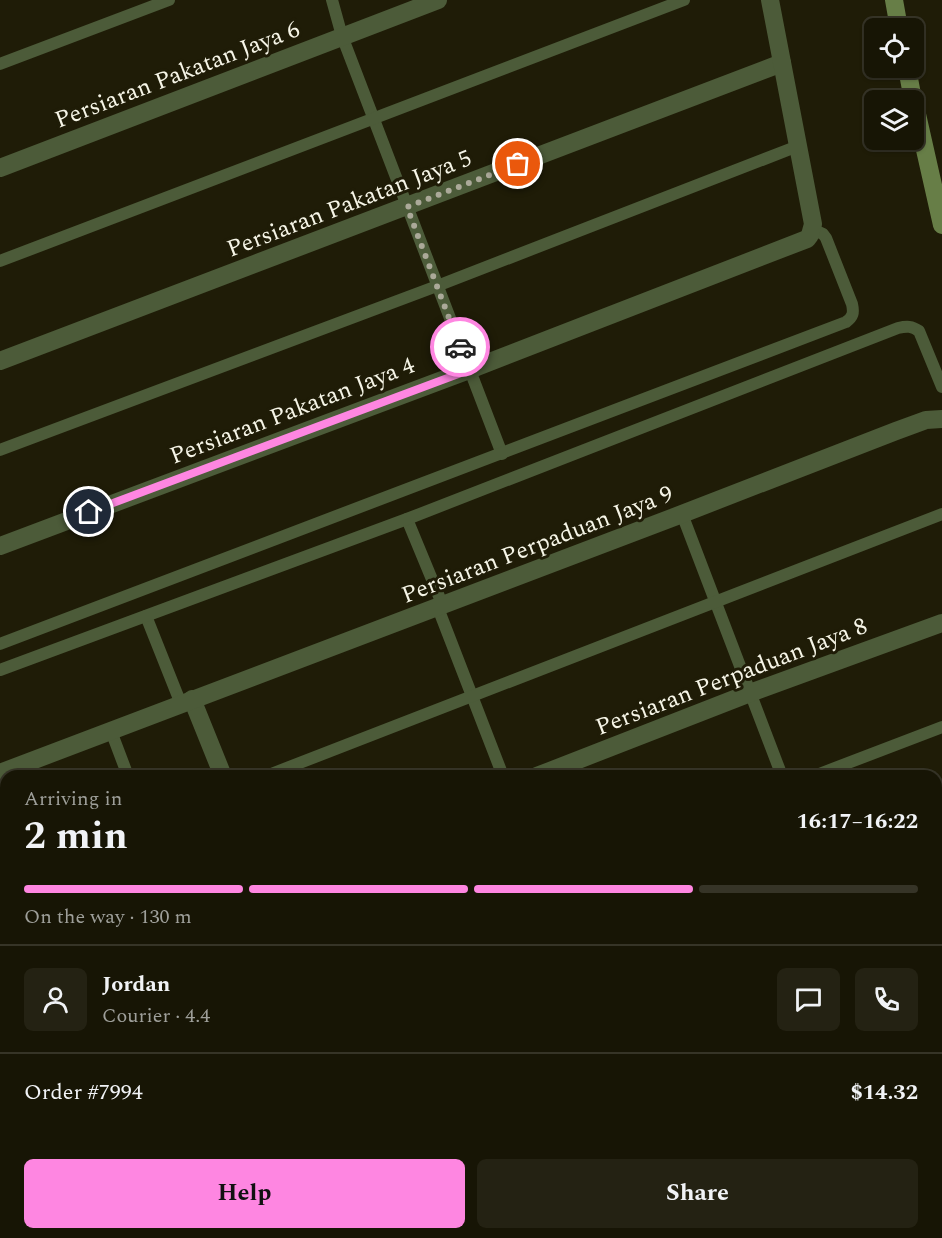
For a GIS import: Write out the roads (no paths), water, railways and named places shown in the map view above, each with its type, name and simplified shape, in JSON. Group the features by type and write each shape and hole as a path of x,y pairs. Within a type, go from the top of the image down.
{"street":[{"name":"Persiaran Pakatan Jaya 6","path":"0,168 438,0"},
{"path":"770,0 813,224 812,230"},
{"path":"894,0 897,18"},
{"name":"Persiaran Pakatan Jaya 5","path":"0,361 782,63"},
{"path":"924,134 935,166 942,225"},
{"name":"Persiaran Pakatan Jaya 4","path":"0,546 770,255 807,239 812,230"},
{"name":"Persiaran Perpaduan Jaya 9","path":"8,770 441,607 896,431 926,420 942,419"},
{"name":"Persiaran Perpaduan Jaya 8","path":"552,770 750,693 942,623"},
{"path":"187,701 220,770"}],"lane":[{"path":"0,64 169,0"},
{"path":"332,0 342,36 502,454"},
{"path":"0,261 684,0"},
{"path":"0,450 437,286 798,146"},
{"path":"0,644 846,322 854,312 852,304 826,238 823,234 812,230"},
{"path":"0,670 407,519 898,328 913,327 923,337 942,387"},
{"path":"682,514 780,770"},
{"path":"281,770 942,514"},
{"path":"407,519 501,770"},
{"path":"146,616 187,701"},
{"path":"830,770 942,727"},
{"path":"111,731 126,770"}]}
